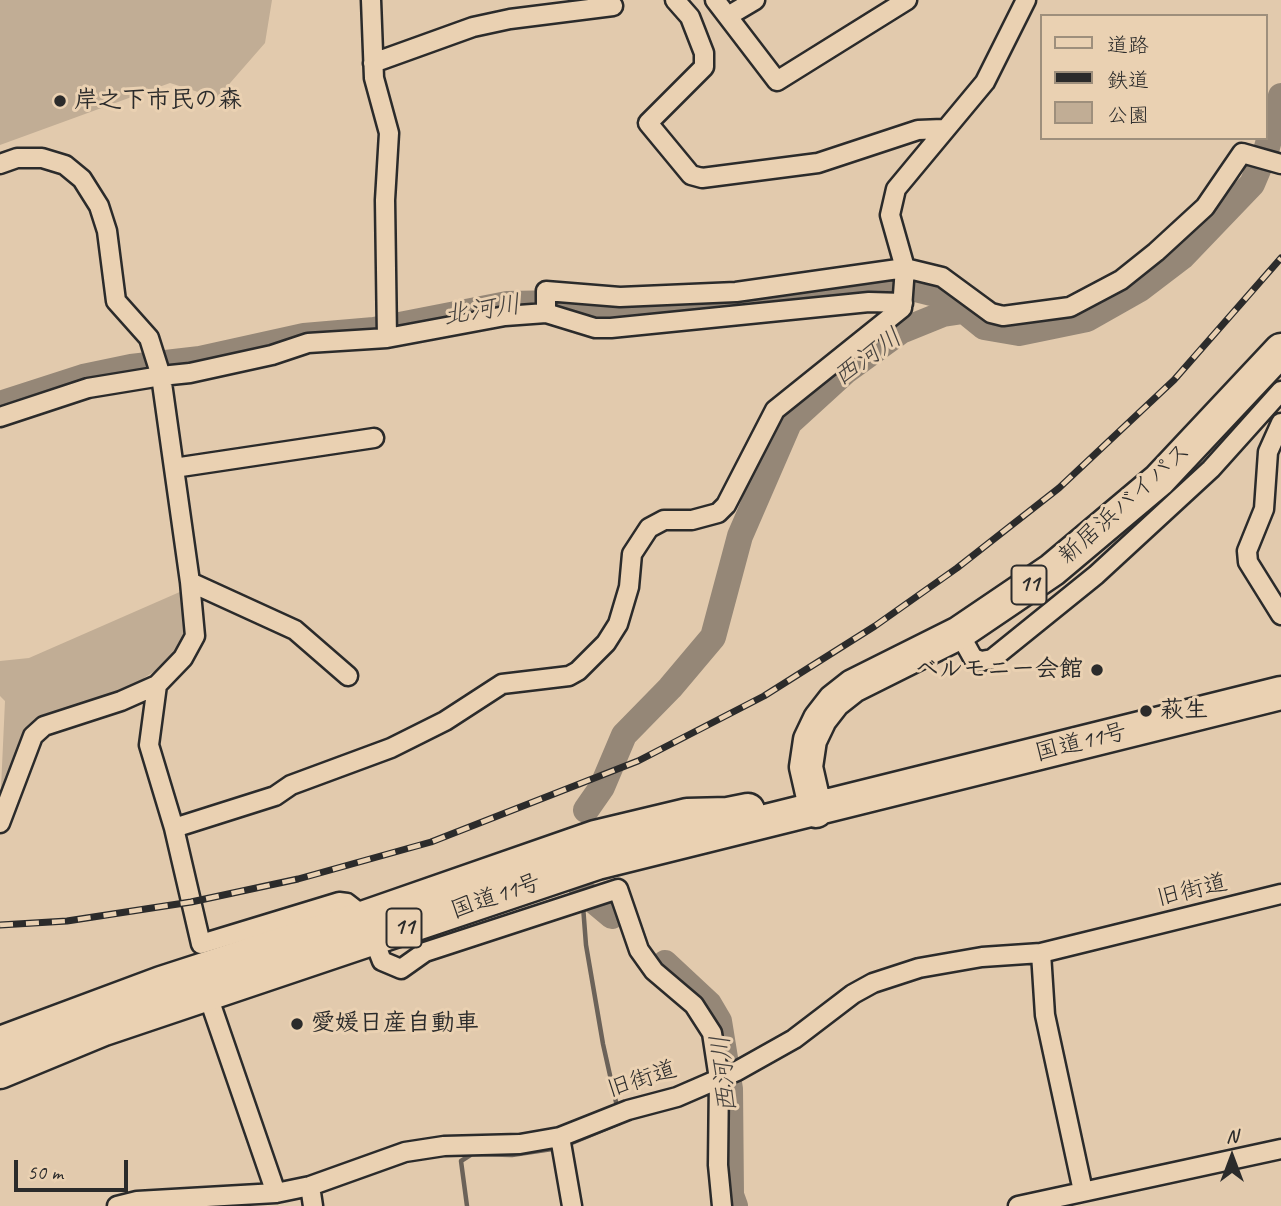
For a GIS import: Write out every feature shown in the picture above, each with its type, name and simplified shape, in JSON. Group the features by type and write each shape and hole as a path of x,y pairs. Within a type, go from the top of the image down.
{"highway":[{"name":"新居浜バイパス","path":"814,803 806,767 810,740 820,719 834,701 853,686 959,633 1052,570 1159,480 1281,350"},
{"name":"国道11号","path":"0,1072 104,1029 207,993 595,836 687,815 728,814 814,803 922,783 1281,693"},
{"name":"国道11号","path":"0,1043 162,983 369,928"}],"street":[{"path":"370,0 373,63 389,133 385,200 386,330"},
{"path":"676,0 690,18 704,53 704,67 648,123 691,174 702,177 818,163 918,130 943,129"},
{"path":"715,0 777,81 907,0"},
{"path":"728,16 755,0"},
{"path":"174,828 275,796 291,785 391,748 445,721 502,684 569,676 578,671 606,643 618,624 629,587 632,554 649,528 664,520 692,520 718,513 726,505 775,410 894,317 904,301 905,272 890,215 896,189 943,129 985,82 1026,0"},
{"path":"373,63 473,27 510,19 613,6"},
{"path":"0,416 160,367 191,373 259,358 308,343 386,330 505,316 586,292 620,297 736,292 905,272 942,277 991,313 1003,316 1070,307 1121,281 1156,252 1205,206 1242,153 1278,163"},
{"path":"0,164 17,159 42,158 65,165 82,179 99,206 107,231 116,300 149,338 160,367 195,636 183,658 157,685 121,701 44,726 33,736 0,823"},
{"path":"546,305 595,328 611,328 869,302 904,301"},
{"path":"959,633 973,658 981,661 992,659 1096,575 1192,487 1281,391"},
{"path":"1281,423 1268,452 1264,509 1247,551 1248,562 1281,615"},
{"path":"174,468 374,438"},
{"path":"190,582 295,630 348,676"},
{"path":"157,685 149,745 174,828 201,944 339,902 347,903 369,928 382,961 401,969 425,952 618,889 639,950 654,971 694,1005 712,1033 725,1076 718,1165 722,1206"},
{"name":"旧街道","path":"117,1206 137,1201 276,1193 310,1186 405,1152 444,1146 561,1144 609,1117 677,1097 725,1076 794,1039 853,994 873,983 932,965 982,957 1041,953 1281,894"},
{"path":"1041,953 1045,1015 1083,1191"},
{"path":"207,993 276,1193"},
{"path":"561,1144 572,1206"},
{"path":"1018,1206 1281,1149"},
{"path":"310,1186 313,1206"}],"green space":[{"name":"岸之下市民の森","path":"0,0 272,0 265,43 217,98 170,83 0,145"},
{"path":"182,591 188,623 181,648 169,662 144,678 142,687 44,714 34,720 35,724 0,810 5,701 0,696 0,661 29,658"}],"waterway":[{"name":"北河川","path":"0,404 83,377 131,367 200,359 304,336 374,330 507,304 561,303 605,310 648,312 720,302 860,292 891,283 947,297 984,327 1019,333 1087,319 1140,289 1182,257 1252,184 1266,151 1281,96"},
{"name":"西河川","path":"586,810 602,787 624,735 670,688 713,637 740,536 789,423 846,371 901,331 943,314 963,311"},
{"name":"西河川","path":"582,891 612,916"},
{"path":"583,906 586,945 618,1111"},
{"name":"西河川","path":"665,963 709,1004 719,1021 730,1089 731,1195 735,1206"},
{"path":"567,1145 620,1123 620,1119"},
{"path":"467,1206 461,1161 472,1154 512,1155 559,1148"}],"railway":[{"path":"0,925 67,921 191,902 298,879 431,842 638,761 764,696 875,626 957,568 1059,488 1174,380 1281,258"}],"place":[{"name":"岸之下市民の森","path":"60,101"},
{"name":"ベルモニー会館","path":"1097,670"},
{"name":"萩生","path":"1146,711"},
{"name":"愛媛日産自動車","path":"297,1024"}]}
